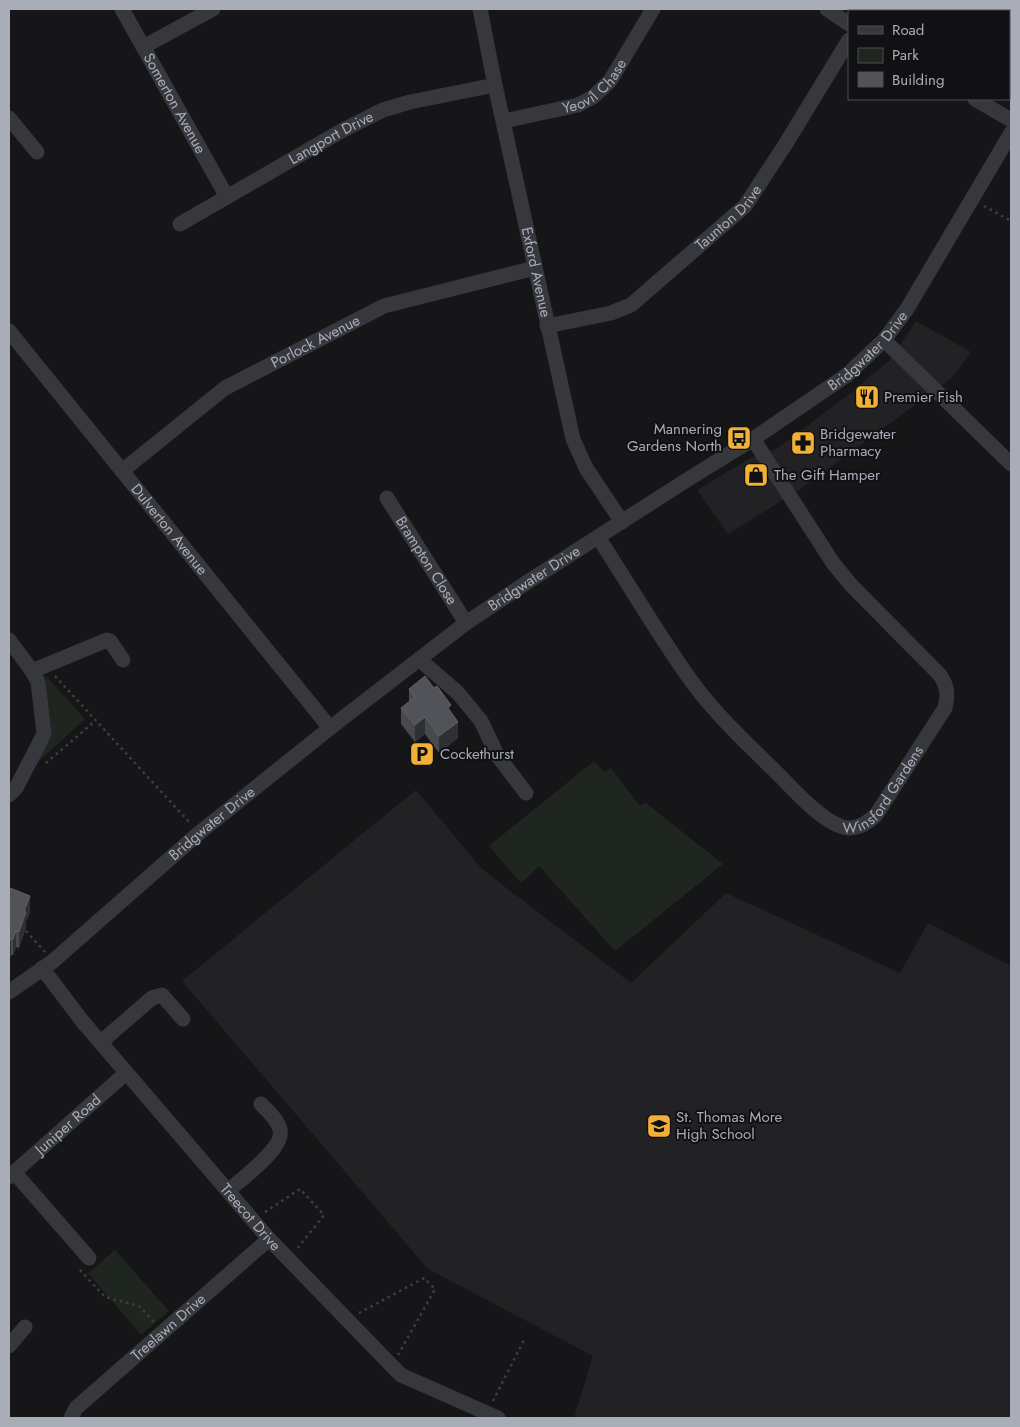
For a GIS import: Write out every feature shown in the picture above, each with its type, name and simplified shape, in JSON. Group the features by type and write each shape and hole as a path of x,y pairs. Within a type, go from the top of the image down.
{"street":[{"name":"Somerton Avenue","path":"122,9 227,197"},
{"path":"143,47 213,9"},
{"name":"Exford Avenue","path":"480,9 547,326 573,439 586,468 622,522"},
{"name":"Yeovil Chase","path":"504,121 578,105 593,97 610,81 653,9"},
{"path":"827,9 848,23"},
{"name":"Taunton Drive","path":"547,326 611,313 631,305 745,206 785,145 848,42"},
{"name":"Langport Drive","path":"180,224 342,130 383,110 410,102 496,85"},
{"path":"977,100 1011,120"},
{"path":"9,118 37,152"},
{"name":"Bridgwater Drive","path":"9,992 47,965 199,833 330,728 466,623 753,439 847,375 884,340 907,309 1011,133"},
{"name":"Porlock Avenue","path":"122,471 225,388 384,306 535,268"},
{"name":"Dulverton Avenue","path":"9,331 330,728"},
{"path":"884,340 1011,464"},
{"name":"Winsford Gardens","path":"598,537 687,676 717,713 808,805 837,825 849,828 868,823 876,815 945,708 948,695 946,684 940,675 851,585 833,563 753,439"},
{"name":"Brampton Close","path":"387,498 466,623"},
{"path":"9,640 38,682 44,734 16,788 9,795"},
{"path":"32,671 107,640 110,641 123,660"},
{"path":"419,659 458,693 481,720 497,755 526,793"},
{"name":"Treecot Drive","path":"47,965 100,1042 126,1073 288,1260 392,1366 401,1375 492,1416"},
{"path":"100,1042 152,998 157,996 162,995 183,1019"},
{"name":"Juniper Road","path":"11,1174 126,1073"},
{"path":"228,1191 269,1155 278,1143 281,1134 280,1128 261,1104"},
{"path":"11,1174 82,1261"},
{"name":"Treelawn Drive","path":"71,1418 76,1408 269,1239"},
{"path":"9,1346 25,1327"}],"path":[{"path":"972,199 1011,221"},
{"path":"54,675 199,833"},
{"path":"45,764 96,721"},
{"path":"26,931 42,948 47,965"},
{"path":"253,1220 300,1189 324,1215 288,1260"},
{"path":"82,1261 105,1297 140,1306 162,1332"},
{"path":"346,1319 424,1278 435,1289 392,1366"},
{"path":"492,1416 526,1338"}],"shaded area":[{"path":"916,321 971,352 952,378 799,490 728,534 697,490 750,458 777,449 844,398 889,361"},
{"name":"St. Thomas More High School","path":"416,790 482,869 631,983 726,893 900,973 928,923 1011,966 1011,1418 574,1418 593,1356 428,1269 182,981"}],"green space":[{"path":"45,675 85,719 36,764 47,696"},
{"path":"594,761 604,772 611,768 640,806 646,803 723,864 615,951 539,866 521,883 489,846"},
{"path":"115,1250 169,1311 141,1335 88,1273"}],"building":[{"path":"425,676 434,688 437,686 451,705 448,708 458,722 439,736 425,717 415,725 401,708 415,697 409,689"},
{"path":"10,888 30,896 19,932 16,931 9,943 9,890"}],"place":[{"name":"Premier Fish","path":"867,397"},
{"name":"Mannering Gardens North","path":"739,438"},
{"name":"Bridgewater Pharmacy","path":"803,443"},
{"name":"The Gift Hamper","path":"756,475"},
{"name":"Cockethurst","path":"422,754"},
{"name":"St. Thomas More High School","path":"659,1126"}]}
